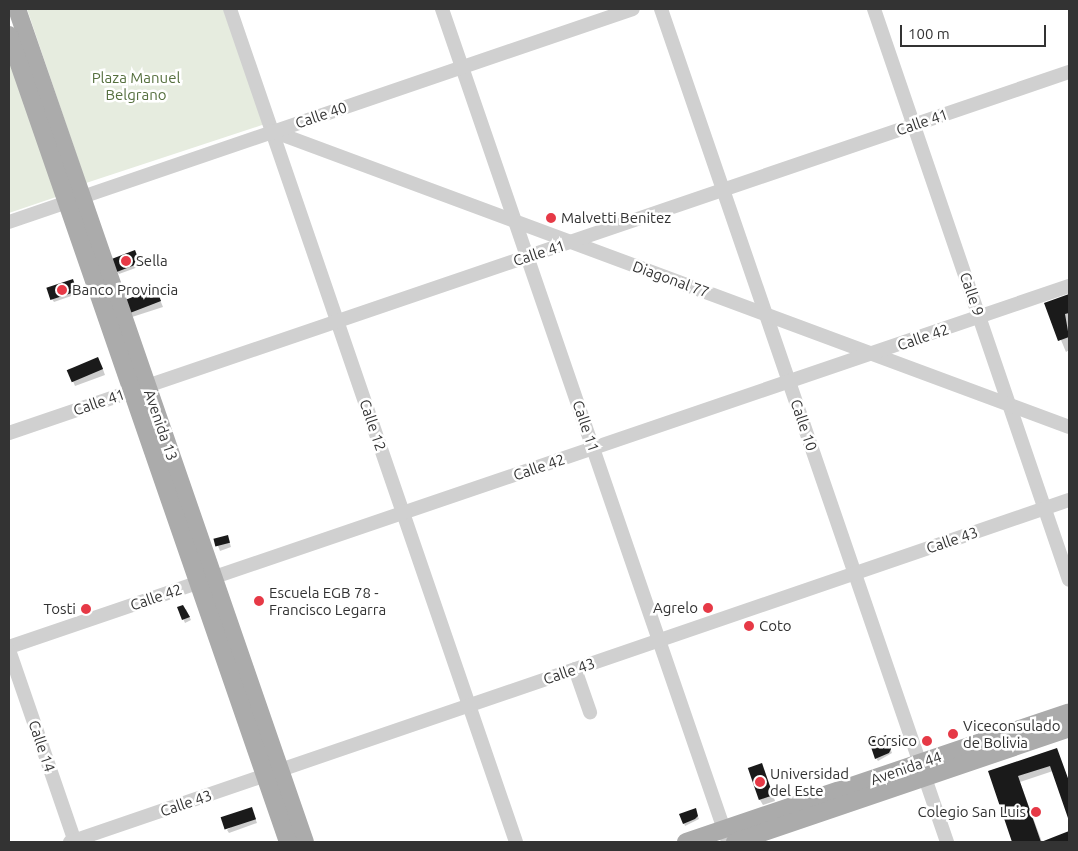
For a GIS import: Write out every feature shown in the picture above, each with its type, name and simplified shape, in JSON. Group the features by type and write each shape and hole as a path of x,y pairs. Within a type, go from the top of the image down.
{"main road":[{"name":"Avenida 13","path":"17,9 74,200 272,773 288,842"},
{"name":"Avenida 13","path":"9,36 74,200"},
{"name":"Avenida 44","path":"686,842 730,838 922,771 1069,712"},
{"name":"Avenida 44","path":"922,771 1069,728"},
{"name":"Avenida 13","path":"272,773 305,842"}],"street":[{"name":"Calle 12","path":"230,9 516,842"},
{"name":"Calle 11","path":"442,9 659,640 730,838"},
{"name":"Calle 40","path":"9,222 633,9"},
{"name":"Calle 10","path":"661,9 946,842"},
{"name":"Calle 9","path":"874,9 1046,508 1069,580"},
{"name":"Calle 41","path":"9,433 1069,72"},
{"name":"Diagonal 77","path":"272,132 1069,427"},
{"name":"Calle 42","path":"9,649 1069,286"},
{"name":"Calle 43","path":"73,842 1069,500"},
{"name":"Calle 14","path":"9,649 73,842"},
{"path":"575,669 590,712"}],"green space":[{"name":"Plaza Manuel Belgrano","path":"27,9 223,9 265,124 86,183"},
{"path":"9,51 59,196 9,213"}],"building":[{"name":"Sella","path":"135,250 140,263 117,272 112,259"},
{"name":"Banco Provincia","path":"73,279 77,291 50,300 46,288"},
{"path":"156,288 161,301 129,313 124,300"},
{"path":"1069,294 1069,313 1065,314 1069,337 1058,341 1044,303"},
{"path":"98,357 103,369 72,382 67,370"},
{"path":"228,535 230,543 215,546 213,539"},
{"path":"183,605 190,617 182,620 177,607"},
{"path":"886,735 891,749 889,753 875,759 869,741"},
{"path":"1057,748 1069,781 1069,821 1050,766 1018,776 1041,842 1012,842 988,771"},
{"name":"Universidad del Este","path":"762,763 773,795 759,800 748,768"},
{"path":"252,807 256,819 225,830 221,817"},
{"path":"696,808 698,816 683,824 679,814"},
{"path":"1069,831 1069,842 1041,842"}],"place":[{"name":"Malvetti Benitez","path":"551,218"},
{"name":"Sella","path":"126,261"},
{"name":"Banco Provincia","path":"62,290"},
{"name":"Escuela EGB 78 - Francisco Legarra","path":"259,601"},
{"name":"Agrelo","path":"708,608"},
{"name":"Tosti","path":"86,609"},
{"name":"Coto","path":"749,626"},
{"name":"Viceconsulado de Bolivia","path":"953,734"},
{"name":"Corsico","path":"927,741"},
{"name":"Universidad del Este","path":"760,782"},
{"name":"Colegio San Luis","path":"1036,812"}]}
